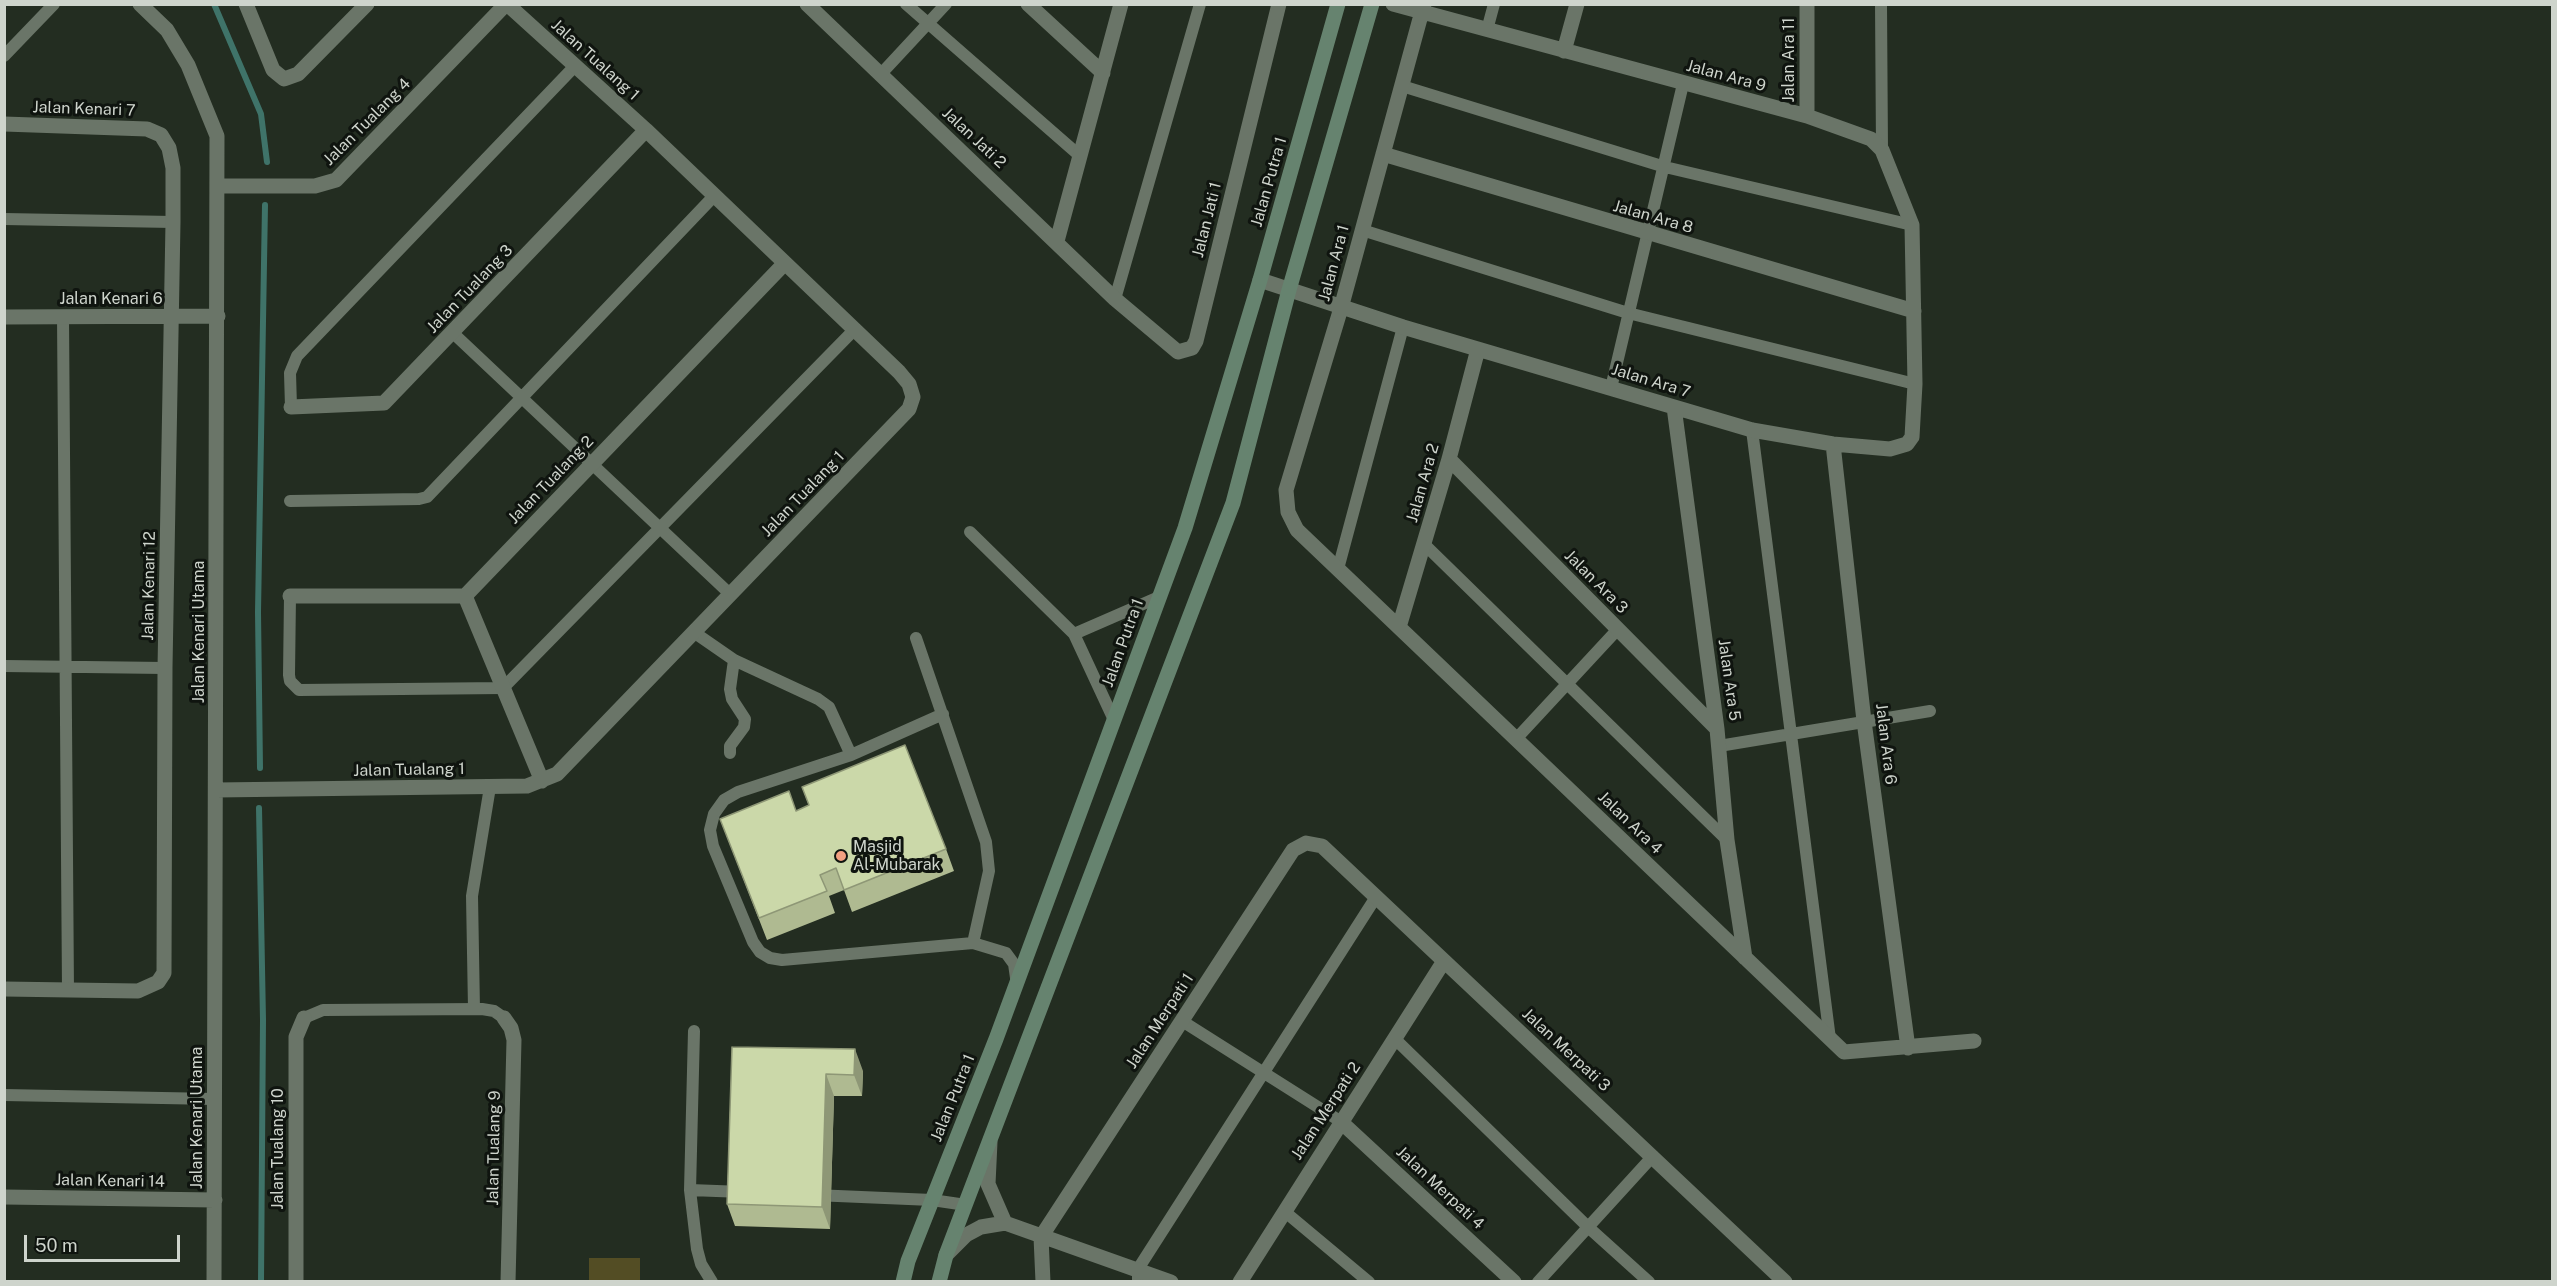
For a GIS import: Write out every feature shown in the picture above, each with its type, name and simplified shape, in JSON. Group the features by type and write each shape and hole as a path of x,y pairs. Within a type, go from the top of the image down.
{"main road":[{"name":"Jalan Putra 1","path":"903,1281 908,1261 996,1039 1016,978 1185,528 1260,280 1338,4"},
{"path":"939,1281 946,1255 1233,503 1289,290 1372,4"}],"street":[{"name":"Jalan Kenari Utama","path":"140,4 167,30 188,65 217,135 219,186 214,1281"},
{"path":"246,4 273,70 284,79 298,74 367,4"},
{"name":"Jalan Tualang 4","path":"219,186 315,186 336,180 506,4"},
{"name":"Jalan Tualang 1","path":"216,790 527,786 557,774 909,408 913,397 909,384 855,329 784,264 646,130 506,4"},
{"name":"Jalan Jati 2","path":"807,4 1115,299"},
{"path":"1028,4 1103,73"},
{"path":"1057,241 1121,4"},
{"name":"Jalan Jati 1","path":"1115,299 1171,349 1185,352 1192,348 1279,4"},
{"name":"Jalan Ara 9","path":"1393,4 1423,8 1487,30 1807,116 1856,132 1871,139 1882,150"},
{"path":"1564,51 1577,4"},
{"name":"Jalan Ara 11","path":"1807,4 1807,116"},
{"name":"Jalan Ara 1","path":"1297,530 1288,512 1286,490 1341,308 1423,8"},
{"name":"Jalan Kenari 7","path":"4,124 147,129 161,135 169,148 173,168"},
{"name":"Jalan Tualang 3","path":"291,407 384,404 646,130"},
{"path":"1882,150 1912,225 1914,311"},
{"name":"Jalan Ara 8","path":"1383,154 1914,311"},
{"name":"Jalan Kenari 12","path":"68,990 138,991 158,982 164,973 166,963 165,668 173,316 173,168"},
{"name":"Jalan Tualang 2","path":"465,596 784,264"},
{"name":"Jalan Ara 7","path":"1260,280 1403,327 1752,430 1833,444 1890,449 1907,444 1915,428 1914,311"},
{"name":"Jalan Kenari 6","path":"4,317 218,316"},
{"name":"Jalan Ara 2","path":"1399,627 1449,459 1478,349"},
{"name":"Jalan Ara 5","path":"1674,407 1717,729 1727,840 1745,958"},
{"name":"Jalan Ara 6","path":"1833,444 1864,721 1908,1048"},
{"name":"Jalan Ara 3","path":"1449,459 1717,729"},
{"name":"Jalan Ara 4","path":"1297,530 1830,1039 1848,1053 1974,1041"},
{"path":"290,596 465,596 542,781"},
{"name":"Jalan Merpati 1","path":"1041,1237 1293,850 1306,843 1322,846"},
{"name":"Jalan Merpati 3","path":"1322,846 1785,1281"},
{"name":"Jalan Merpati 2","path":"1240,1281 1444,961"},
{"path":"4,989 68,990"},
{"name":"Jalan Tualang 10","path":"296,1281 296,1037 304,1018"},
{"name":"Jalan Tualang 9","path":"504,1018 511,1028 513,1040 508,1281"},
{"name":"Jalan Merpati 4","path":"1341,1121 1514,1281"},
{"path":"990,1143 988,1184 1005,1223"},
{"name":"Jalan Kenari 14","path":"4,1197 215,1200"},
{"path":"946,1255 966,1235 981,1227 1005,1223 1138,1275 1171,1281"},
{"path":"1041,1237 1043,1281"}],"lane":[{"path":"4,56 54,4"},
{"path":"906,4 1080,156"},
{"path":"880,75 946,4"},
{"path":"1115,299 1200,4"},
{"path":"1487,30 1494,4"},
{"path":"1881,4 1882,150"},
{"path":"291,407 290,373 297,356 574,66"},
{"path":"1611,388 1683,84"},
{"path":"1402,86 1665,167 1912,225"},
{"path":"290,501 423,499 523,399 715,195"},
{"path":"4,219 174,222"},
{"path":"1362,230 1628,313 1915,384"},
{"path":"63,317 68,990"},
{"path":"1338,569 1403,327"},
{"path":"290,596 289,675 290,681 299,690 503,688 855,329"},
{"path":"453,333 730,594"},
{"path":"1752,430 1830,1039"},
{"path":"970,532 1074,634 1114,720"},
{"path":"1424,544 1727,840"},
{"path":"1074,634 1159,597"},
{"path":"1516,739 1618,629"},
{"path":"695,633 734,660 818,699 829,707 851,755"},
{"path":"916,638 986,842 990,871 973,943"},
{"path":"730,753 730,746 744,727 745,719 732,699 730,689 734,660"},
{"path":"4,666 165,668"},
{"path":"1719,746 1930,711"},
{"path":"943,714 851,755 738,792 724,800 714,814 710,830 713,846 753,942 760,952 770,958 782,960 973,943 1006,953 1014,964 1016,978"},
{"path":"474,1009 472,896 489,787"},
{"path":"1138,1275 1263,1072 1376,897"},
{"path":"304,1018 323,1010 474,1009 494,1011 504,1018"},
{"path":"1182,1021 1341,1121"},
{"path":"694,1031 690,1190 697,1250 701,1263 712,1281"},
{"path":"1394,1038 1588,1227 1648,1281"},
{"path":"4,1095 215,1099"},
{"path":"1538,1281 1653,1156"},
{"path":"690,1190 759,1193"},
{"path":"805,1195 932,1200 966,1205"},
{"path":"1284,1210 1369,1281"}],"shaded area":[{"path":"589,1258 640,1258 640,1281 589,1281"}],"building":[{"name":"Masjid Al-Mubarak","path":"905,745 946,849 844,890 836,868 820,875 827,891 759,918 720,819 789,791 796,811 809,805 802,787"},
{"path":"732,1047 855,1049 854,1075 826,1074 822,1207 727,1204"}],"waterway":[{"path":"214,4 261,114 267,162"},
{"path":"260,768 258,612 265,205"},
{"path":"259,808 263,1020 261,1282"}],"place":[{"name":"Masjid Al-Mubarak","path":"841,856"}]}
